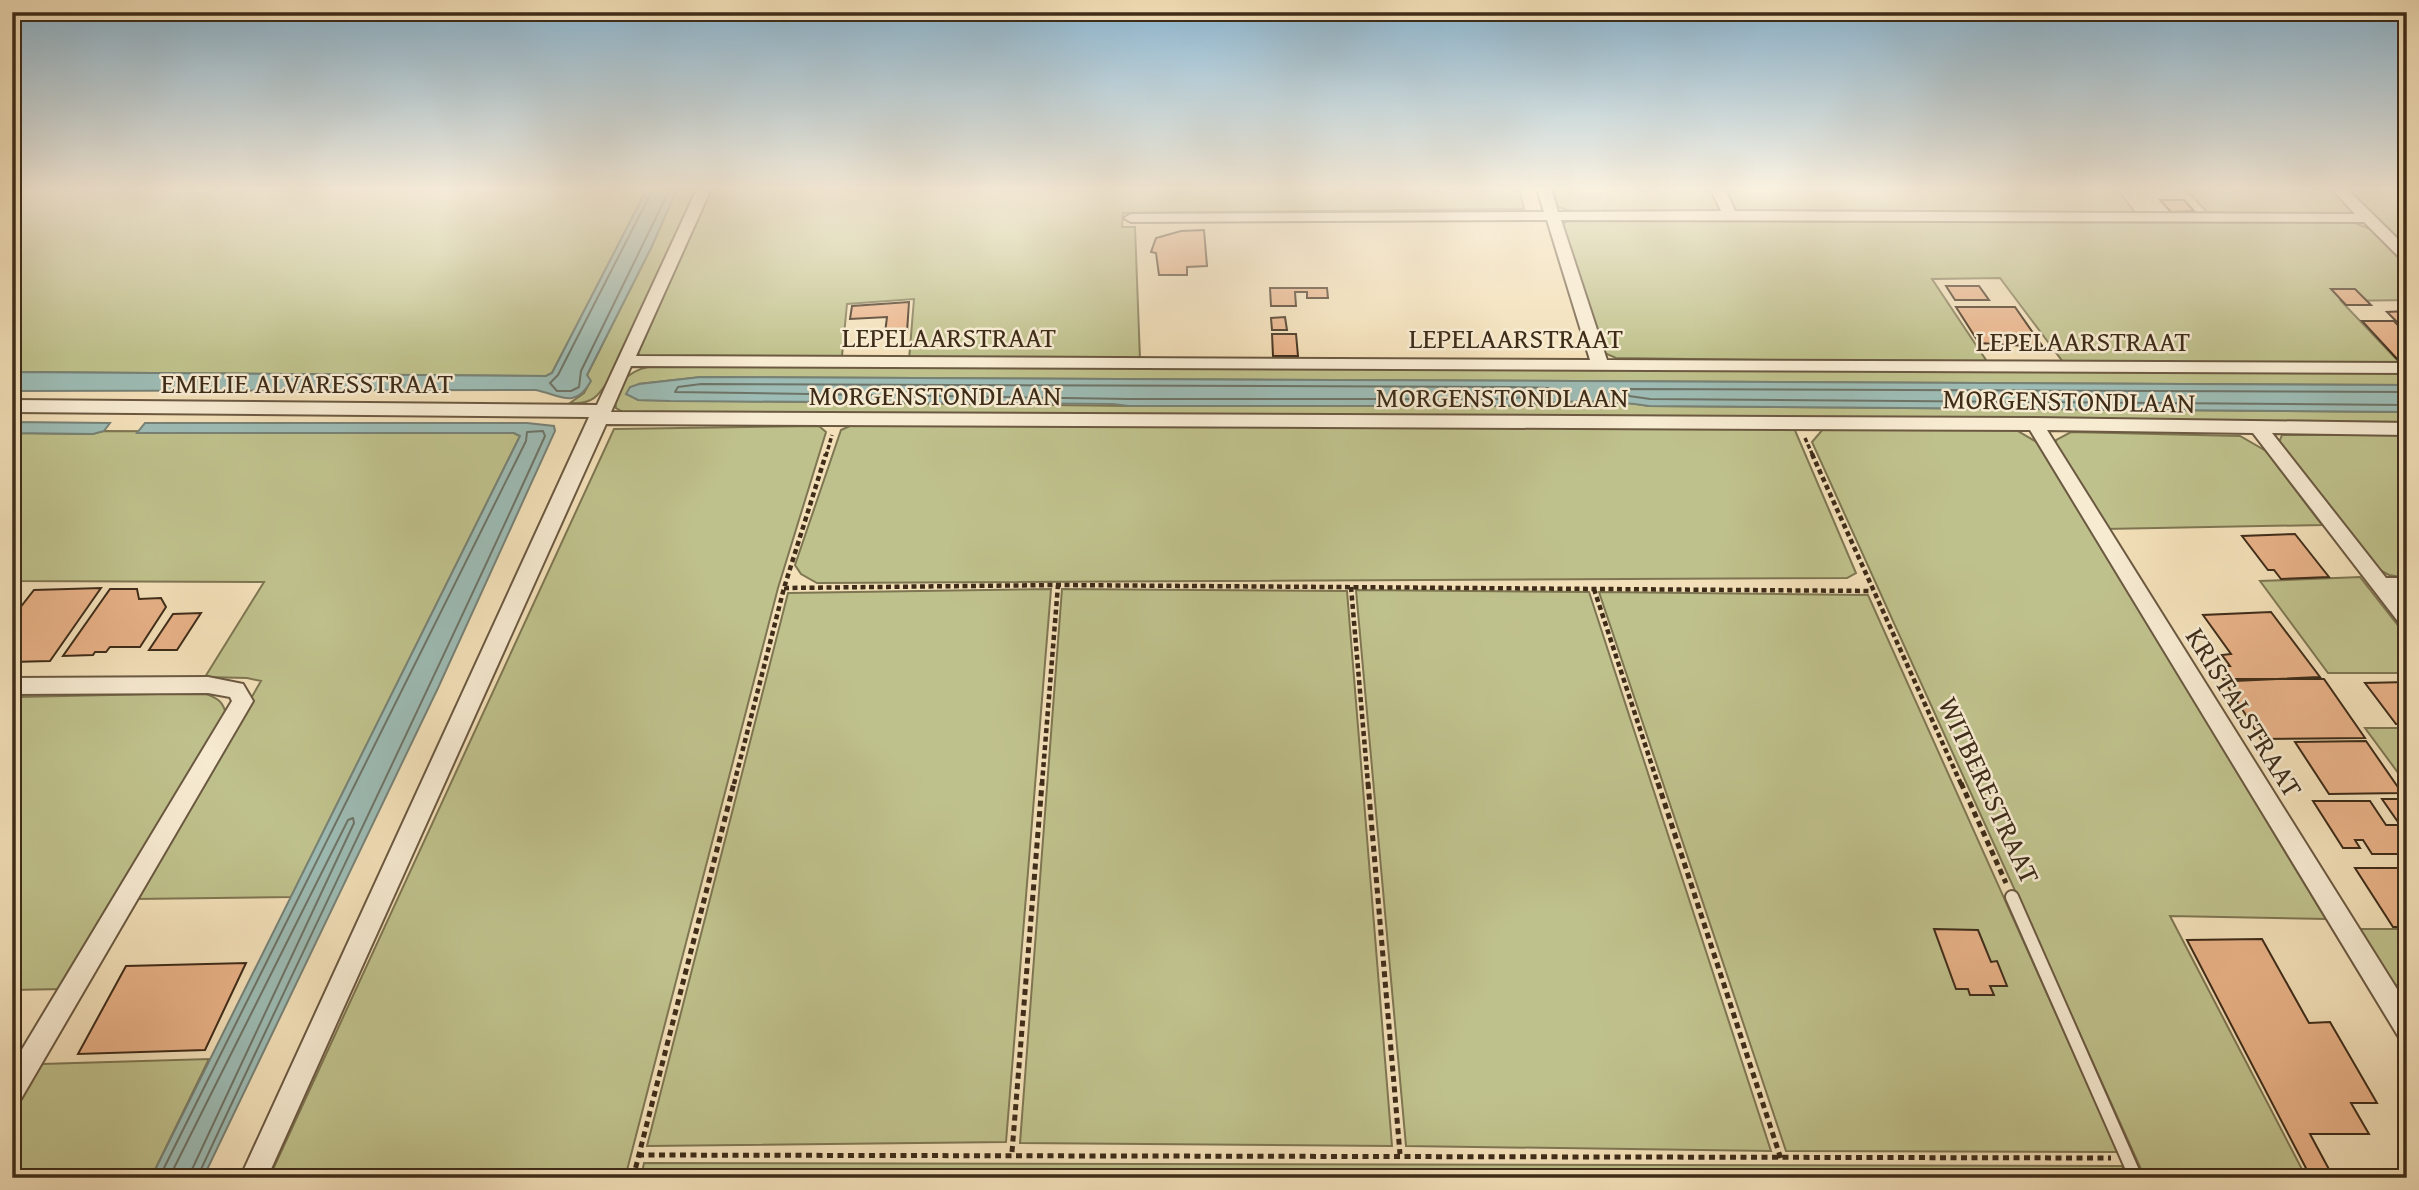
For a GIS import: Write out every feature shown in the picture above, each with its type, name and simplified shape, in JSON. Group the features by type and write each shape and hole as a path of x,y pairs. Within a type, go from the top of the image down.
{"street":[{"path":"253,1178 678,245"},
{"path":"1562,245 1600,364"},
{"path":"2394,245 2407,257"},
{"name":"LEPELAARSTRAAT","path":"625,361 2407,368"},
{"name":"EMELIE ALVARESSTRAAT","path":"12,406 599,414"},
{"name":"MORGENSTONDLAAN","path":"599,414 836,421 2035,425 2260,430 2407,429"},
{"name":"KRISTALSTRAAT","path":"2035,425 2403,1017"},
{"path":"2260,430 2407,619"},
{"path":"2382,585 2407,585"},
{"path":"12,686 208,685 236,690 243,701 12,1090"}],"lane":[{"name":"WITBERESTRAAT","path":"2012,897 2136,1178"}],"path":[{"path":"633,1178 784,588 836,421"},
{"name":"WITBERESTRAAT","path":"1799,424 2012,897"},
{"path":"784,588 1058,585 1872,591"},
{"path":"1012,1152 1058,585"},
{"path":"1351,586 1400,1154"},
{"path":"1594,589 1781,1159"},
{"path":"638,1155 1012,1152 1781,1159 2126,1158"}],"green space":[{"path":"12,245 618,245 552,373 546,376 12,372"},
{"path":"653,245 673,245 610,378 594,398 570,403 584,393 590,382 587,375"},
{"path":"685,245 1136,245 1140,359 909,360 914,299 847,304 842,356 641,358 637,351"},
{"path":"1567,245 2389,245 2407,262 2407,300 2341,301 2402,365 2063,362 2000,278 1932,279 1988,363 1616,358 1602,352"},
{"path":"660,365 2407,372 2407,385 701,377 639,384 638,400 1129,406 1504,406 1624,402 1649,406 2407,412 2407,422 623,412 616,408 618,389 628,376 643,368"},
{"path":"852,425 1794,428 1856,573 1847,578 817,583 801,574 795,565 841,430"},
{"path":"819,426 826,432 778,588 625,1178 269,1178 614,429"},
{"path":"1824,428 2016,430 2040,444 2326,919 2170,916 2306,1177 2407,1178 2145,1178 1812,442"},
{"path":"104,431 514,433 520,436 291,897 135,899 261,681 205,677 264,582 12,581 12,433 92,434"},
{"path":"2071,432 2240,436 2266,451 2322,525 2104,529 2056,451 2056,440"},
{"path":"2282,435 2407,435 2407,578 2389,575 2376,568 2278,445"},
{"path":"2360,577 2407,637 2407,673 2328,673 2260,581"},
{"path":"1051,589 1006,1142 647,1146 788,593"},
{"path":"1062,589 1347,591 1392,1146 1020,1143"},
{"path":"1356,590 1589,592 1771,1151 1406,1146"},
{"path":"1599,592 1868,595 2118,1152 1786,1151"},
{"path":"204,693 219,701 226,716 63,989 12,990 12,703 17,697"},
{"path":"2365,728 2407,728 2407,785"},
{"path":"2358,929 2407,929 2407,992 2387,979"},
{"path":"209,1059 151,1178 12,1178 12,1115 42,1064"},
{"path":"644,1163 2122,1166 2128,1178 641,1178"}],"water":[{"path":"618,245 653,245 587,375 591,381 585,390 573,398 536,390 12,391 12,372 546,376 552,373"},
{"path":"701,377 2407,385 2407,412 1649,406 1595,401 1504,406 1129,406 670,401 638,400 626,394 630,387 639,384"},
{"path":"12,422 110,423 104,431 93,434 12,433"},
{"path":"145,423 527,423 554,426 555,431 438,688 203,1178 151,1178 520,436 514,433 137,433"}],"building":[{"path":"1154,245 1205,245 1207,266 1187,267 1187,275 1159,275 1156,253 1151,252"},
{"path":"1946,286 1979,286 1989,300 1955,300"},
{"path":"1270,288 1327,288 1328,298 1307,298 1307,292 1295,292 1296,306 1271,306"},
{"path":"2331,289 2355,289 2371,305 2346,305"},
{"path":"909,302 907,332 885,333 887,317 850,319 852,306"},
{"path":"1956,307 2015,307 2043,347 1979,343"},
{"path":"2407,311 2407,332 2387,312"},
{"path":"1285,317 1287,330 1272,330 1271,318"},
{"path":"2362,321 2394,321 2407,335 2407,360 2398,360"},
{"path":"1272,334 1296,334 1298,356 1273,356"},
{"path":"2295,534 2329,577 2281,579 2274,570 2268,570 2242,536"},
{"path":"101,588 50,661 12,662 12,618 34,590"},
{"path":"110,589 137,589 139,599 161,598 166,607 140,647 110,647 106,652 95,652 93,655 63,656"},
{"path":"2271,612 2320,677 2235,681 2225,666 2230,666 2222,655 2231,654 2203,615"},
{"path":"201,613 177,650 149,650 173,614"},
{"path":"2223,679 2324,679 2365,738 2261,739"},
{"path":"2407,682 2407,724 2396,724 2365,683"},
{"path":"2366,741 2402,793 2329,794 2295,742"},
{"path":"2382,799 2407,799 2407,854 2372,854 2363,840 2355,840 2360,848 2343,848 2313,801 2370,801 2386,825 2400,825"},
{"path":"2355,868 2407,868 2407,927 2393,927"},
{"path":"1934,929 1978,930 1991,962 1997,961 2007,986 1990,986 1994,995 1970,995 1968,989 1956,989"},
{"path":"2262,939 2309,1023 2330,1022 2377,1103 2351,1103 2369,1134 2310,1134 2331,1173 2308,1172 2187,940"},
{"path":"246,963 205,1050 78,1054 126,966"}]}
